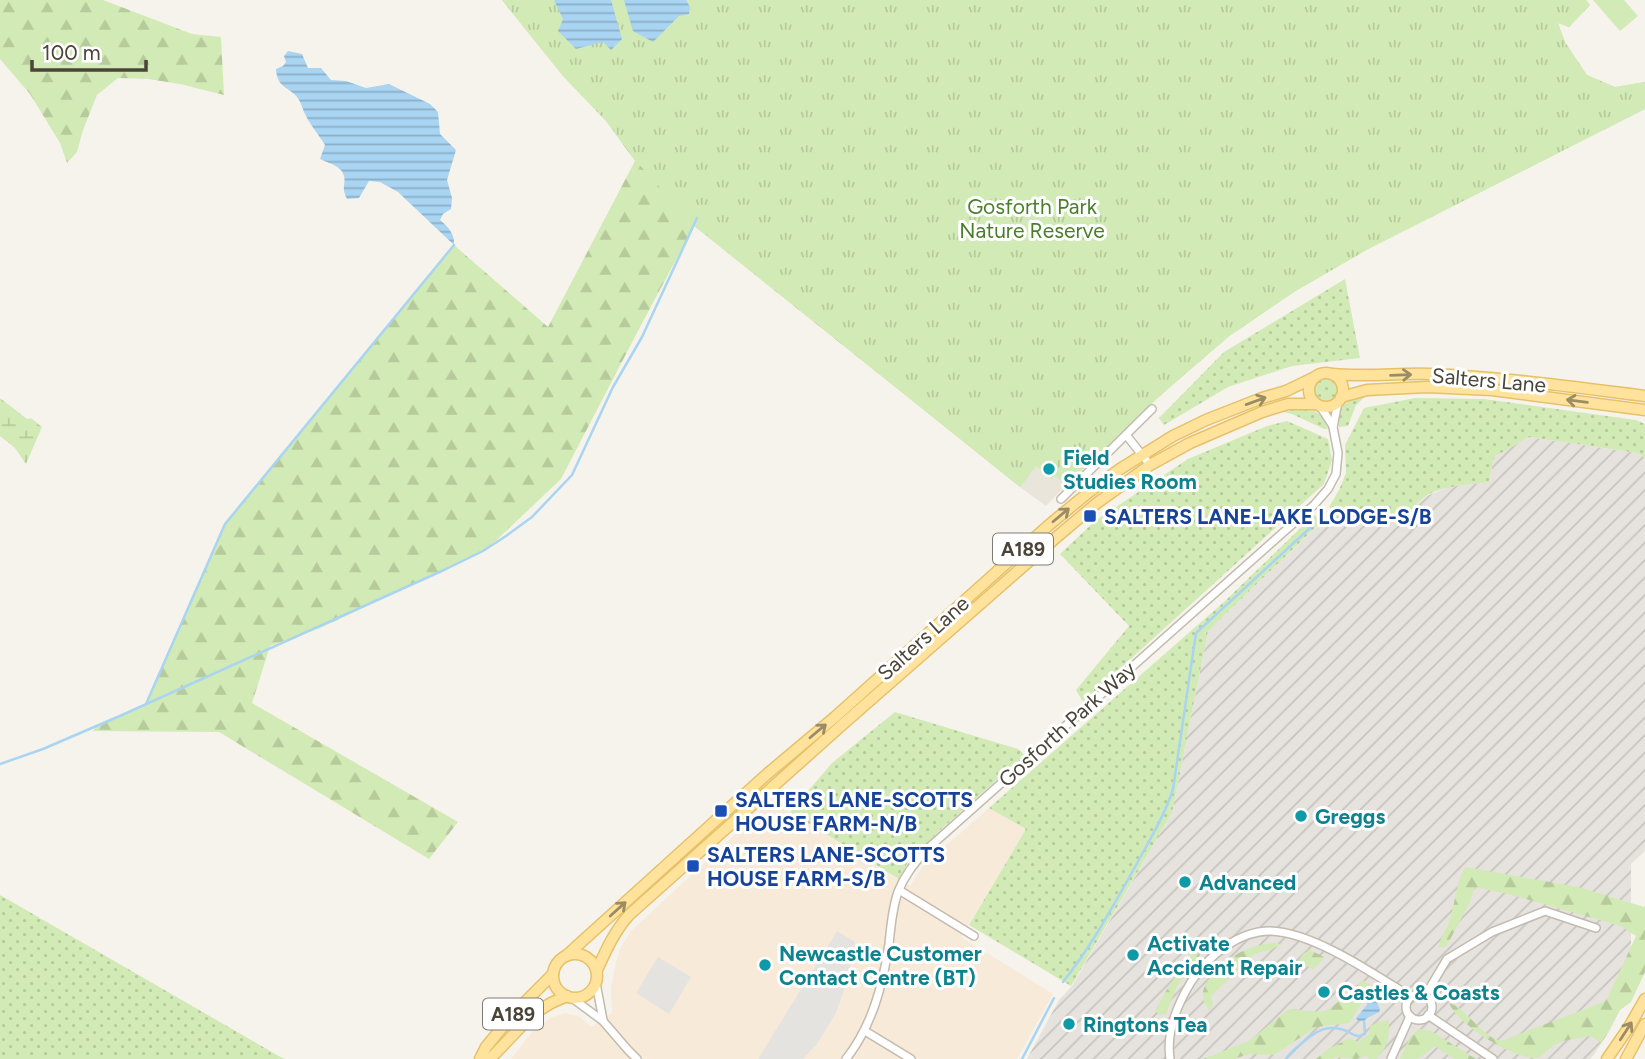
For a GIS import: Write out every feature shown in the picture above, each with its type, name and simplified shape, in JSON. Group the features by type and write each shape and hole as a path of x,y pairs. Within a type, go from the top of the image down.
{"main road":[{"name":"A189","path":"1315,377 1326,373 1333,374"},
{"path":"1333,374 1342,383 1340,400"},
{"name":"Salters Lane","path":"1333,374 1427,374 1502,378 1645,396"},
{"path":"1315,377 1309,391 1310,397 1318,405"},
{"name":"Salters Lane","path":"568,954 766,775 835,717 1049,525 1100,484 1173,436 1206,420 1286,391 1315,377"},
{"name":"Salters Lane","path":"1340,400 1367,390 1440,388 1492,390 1645,410"},
{"name":"A189","path":"1318,405 1330,406 1340,400"},
{"name":"Salters Lane","path":"597,970 618,927 629,915 1097,503 1150,465 1190,443 1262,412 1288,404 1318,405"},
{"path":"568,954 588,957 597,970 596,983 589,994 579,998 559,991 554,983 553,974 557,962 568,954"},
{"name":"A189","path":"480,1059 486,1047 514,1013 553,974"},
{"name":"A189","path":"490,1059 531,1015 551,1003 570,997"},
{"path":"1606,1059 1645,999"},
{"path":"1626,1059 1645,1024"}],"street":[{"name":"Gosforth Park Way","path":"1333,426 1340,400"},
{"name":"Gosforth Park Way","path":"846,1059 865,1031 875,1006 889,944 891,914 899,890 911,868 925,851 1314,505 1328,489 1336,474 1338,453 1333,426 1318,405"},
{"path":"1061,499 1152,409"},
{"path":"1127,436 1150,465"},
{"path":"899,890 974,936"},
{"path":"1425,996 1447,960 1492,932 1545,911 1596,928"},
{"path":"1170,1059 1170,1038 1175,1013 1184,993 1196,975 1219,951 1252,933 1287,933 1325,947 1360,964 1410,997"},
{"path":"596,983 603,1021"},
{"path":"1425,996 1432,1008 1428,1016 1421,1019 1410,1016 1406,1007 1410,997 1425,996"},
{"path":"570,997 603,1021 637,1059"},
{"path":"1391,1059 1410,1016"},
{"path":"1428,1016 1493,1059"},
{"path":"865,1031 911,1059"}],"shaded area":[{"path":"1529,437 1638,453 1645,458 1645,849 1631,864 1631,1002 1620,1010 1593,1056 1590,1059 1027,1059 1059,1000 1072,986 1172,813 1208,631 1332,512 1346,523 1375,526 1398,518 1429,495 1448,487 1489,482 1494,457"},
{"path":"1036,466 1066,485 1046,506 1020,487"},
{"path":"771,801 910,886 923,866 989,808 1026,829 961,937 1053,994 1017,1059 511,1059 533,1031 550,1018 565,1013 578,1016 592,1027 612,1013 611,988 616,962 631,931"},
{"path":"837,931 855,942 848,979 836,1013 817,1044 803,1059 758,1059"},
{"path":"658,957 691,977 669,1014 636,993"}],"green space":[{"path":"0,0 103,0 192,34 221,37 224,95 180,84 118,78 97,95 77,152 67,163 60,143 30,94 0,59"},
{"name":"Gosforth Park Nature Reserve","path":"502,0 1586,0 1590,5 1569,27 1558,23 1565,42 1586,75 1615,87 1645,82 1645,109 1368,249 1294,292 1228,337 1162,394 1075,477 1046,453 1020,487 694,226 561,479 486,550 320,628 270,646 252,703 458,822 429,859 219,732 93,731 96,726 146,704 225,524 454,245 548,327 635,161 606,121 563,76"},
{"name":"Gosforth Park Nature Reserve","path":"502,0 1586,0 1590,5 1569,27 1558,23 1565,42 1587,75 1615,87 1645,82 1645,109 1368,249 1294,292 1228,337 1162,394 1066,485 1055,476 1052,479 1036,466 1020,487 694,225 636,161 606,121 563,76"},
{"path":"1593,0 1624,0 1638,16 1620,31"},
{"path":"1345,279 1360,358 1292,366 1228,387 1164,425 1159,418 1224,352"},
{"path":"1326,378 1335,381 1338,390 1335,399 1326,402 1317,399 1314,390 1317,381"},
{"path":"1367,395 1356,405 1348,426 1339,427 1339,413 1344,404"},
{"path":"0,398 42,427 26,464 15,448 0,436"},
{"path":"1415,398 1484,399 1636,420 1645,424 1645,458 1638,453 1529,437 1494,457 1489,482 1436,491 1391,522 1371,526 1343,520 1329,507 1346,473 1345,445 1364,408"},
{"path":"1302,408 1319,414 1328,429 1283,412"},
{"path":"1287,421 1328,439 1332,460 1324,484 1083,702 1076,690 1129,626 1060,554 1095,521 1188,459 1267,426"},
{"path":"1314,515 1323,520 1208,631 1172,813 1071,986 969,925 1026,829 989,808 1225,601"},
{"path":"895,712 1018,749 1025,755 938,832 908,862 899,879 790,812 832,763"},
{"path":"1465,867 1578,887 1644,907 1645,905 1645,972 1631,1002 1620,1010 1601,1043 1591,1036 1572,1039 1554,1045 1537,1058 1527,1057 1487,1039 1454,1012 1449,1003 1462,1010 1487,1034 1501,1041 1606,1001 1636,936 1621,926 1475,887 1447,945 1439,947"},
{"path":"0,895 284,1059 0,1059"},
{"path":"1273,943 1282,944 1254,954 1211,996 1213,1004 1210,1011 1204,1000 1203,990 1210,977 1241,952"},
{"path":"1310,950 1324,957 1313,969 1298,961"},
{"path":"1193,952 1200,955 1176,988 1166,1014 1161,1015 1155,1011"},
{"path":"1363,980 1372,987 1349,1023 1316,1027 1274,1055 1249,1054 1234,1059 1203,1059 1249,1041 1289,1009 1321,1012 1331,1008"},
{"path":"1388,1020 1387,1041 1376,1059 1366,1056 1356,1059 1316,1059 1349,1038 1359,1042 1369,1034 1370,1026"},
{"path":"1420,1029 1431,1031 1476,1059 1454,1059 1435,1046 1418,1059 1400,1059 1410,1037"}],"water":[{"path":"554,0 611,0 622,39 611,50 603,42 576,49 558,31 563,19"},
{"path":"624,0 686,0 690,7 689,14 679,16 653,42 633,31"},
{"path":"288,51 302,54 308,68 321,68 331,80 346,81 366,88 389,84 430,104 438,112 440,134 456,150 447,180 452,198 451,209 443,214 440,220 452,233 454,245 398,192 380,182 369,181 359,198 347,199 343,173 334,165 320,159 325,145 308,120 299,100 282,85 277,76 276,69 286,62 284,56"},
{"path":"1373,995 1379,1012 1364,1021 1358,1021 1356,1018 1367,1005 1368,996"}],"waterway":[{"path":"0,764 43,749 122,715 444,570 483,551 532,517 572,475 613,387 642,337 697,218"},
{"path":"146,704 225,524 454,245"},
{"path":"1063,982 1110,911 1156,829 1173,789 1196,633 1311,527"},
{"path":"1022,1059 1054,998"},
{"path":"1286,1059 1291,1052 1321,1030 1338,1028 1356,1036 1365,1034 1364,1021"}],"place":[{"name":"Field Studies Room","path":"1049,469"},
{"name":"SALTERS LANE-LAKE LODGE-S/B","path":"1090,516"},
{"name":"SALTERS LANE-SCOTTS HOUSE FARM-N/B","path":"721,811"},
{"name":"Greggs","path":"1301,816"},
{"name":"SALTERS LANE-SCOTTS HOUSE FARM-S/B","path":"693,866"},
{"name":"Advanced","path":"1185,882"},
{"name":"Activate Accident Repair","path":"1133,955"},
{"name":"Newcastle Customer Contact Centre (BT)","path":"765,965"},
{"name":"Castles & Coasts","path":"1324,992"},
{"name":"Ringtons Tea","path":"1069,1024"}]}
